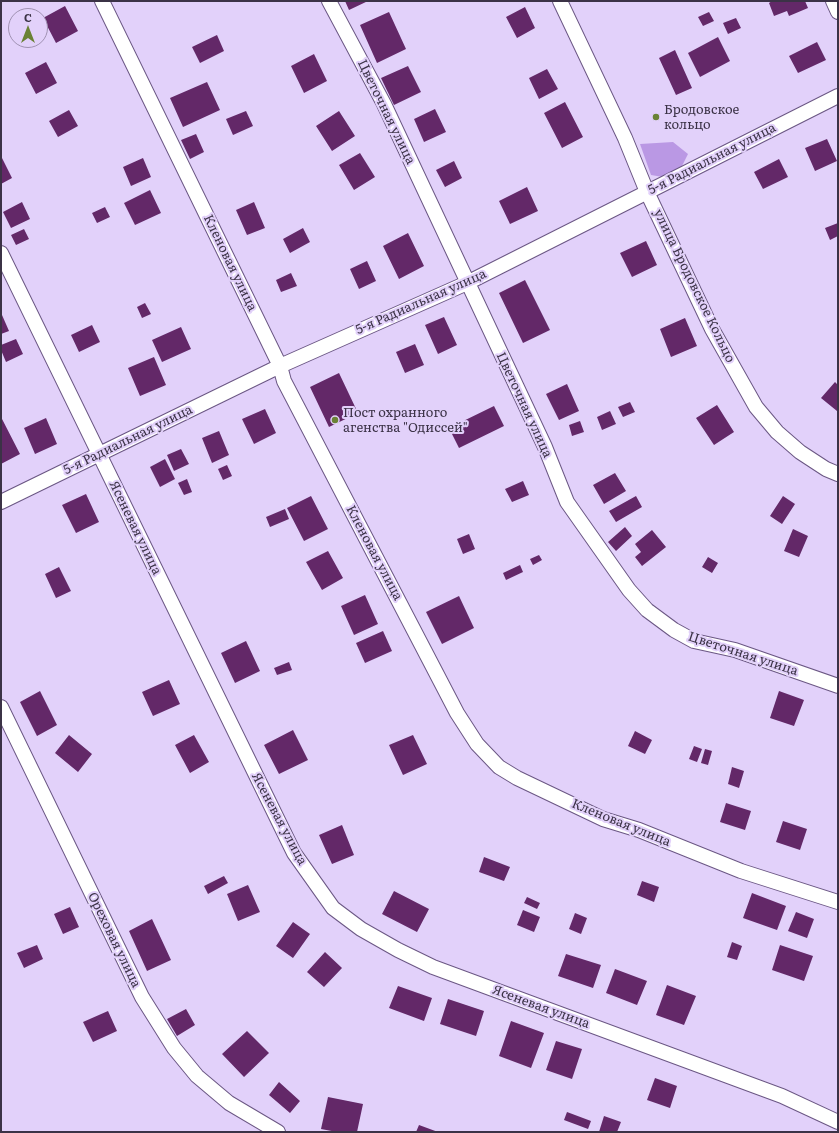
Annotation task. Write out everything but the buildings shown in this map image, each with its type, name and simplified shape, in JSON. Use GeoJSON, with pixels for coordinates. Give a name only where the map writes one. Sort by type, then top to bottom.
{"type":"FeatureCollection","features":[{"type":"Feature","properties":{"kind":"street","name":"Кленовая улица"},"geometry":{"type":"LineString","coordinates":[[102,1],[280,366],[284,381],[457,712],[477,744],[499,767],[517,778],[603,819],[639,830],[741,871],[838,902]]}},
{"type":"Feature","properties":{"kind":"street","name":"Цветочная улица"},"geometry":{"type":"LineString","coordinates":[[329,1],[384,104],[545,447],[567,502],[629,590],[647,610],[674,630],[694,641],[735,650],[838,686]]}},
{"type":"Feature","properties":{"kind":"street","name":"улица Бродовское Кольцо"},"geometry":{"type":"LineString","coordinates":[[560,1],[625,138],[648,192],[712,329],[756,407],[777,432],[800,452],[826,469],[838,474]]}},
{"type":"Feature","properties":{"kind":"street"},"geometry":{"type":"LineString","coordinates":[[833,1],[838,12]]}},
{"type":"Feature","properties":{"kind":"street","name":"5-я Радиальная улица"},"geometry":{"type":"LineString","coordinates":[[1,502],[280,366],[467,283],[838,96]]}},
{"type":"Feature","properties":{"kind":"street","name":"Ясеневая улица"},"geometry":{"type":"LineString","coordinates":[[1,252],[294,853],[333,908],[361,929],[398,950],[433,967],[782,1096],[838,1122]]}},
{"type":"Feature","properties":{"kind":"street","name":"Ореховая улица"},"geometry":{"type":"LineString","coordinates":[[1,707],[142,997],[174,1048],[197,1076],[229,1103],[278,1132]]}},
{"type":"Feature","properties":{"kind":"shaded area"},"geometry":{"type":"Polygon","coordinates":[[[673,142],[688,154],[681,168],[663,177],[651,175],[640,144],[673,142]]]}},
{"type":"Feature","properties":{"kind":"place","name":"Бродовское кольцо"},"geometry":{"type":"Point","coordinates":[656,117]}},
{"type":"Feature","properties":{"kind":"place","name":"Пост охранного агенства \"Одисcей\""},"geometry":{"type":"Point","coordinates":[335,420]}}]}
